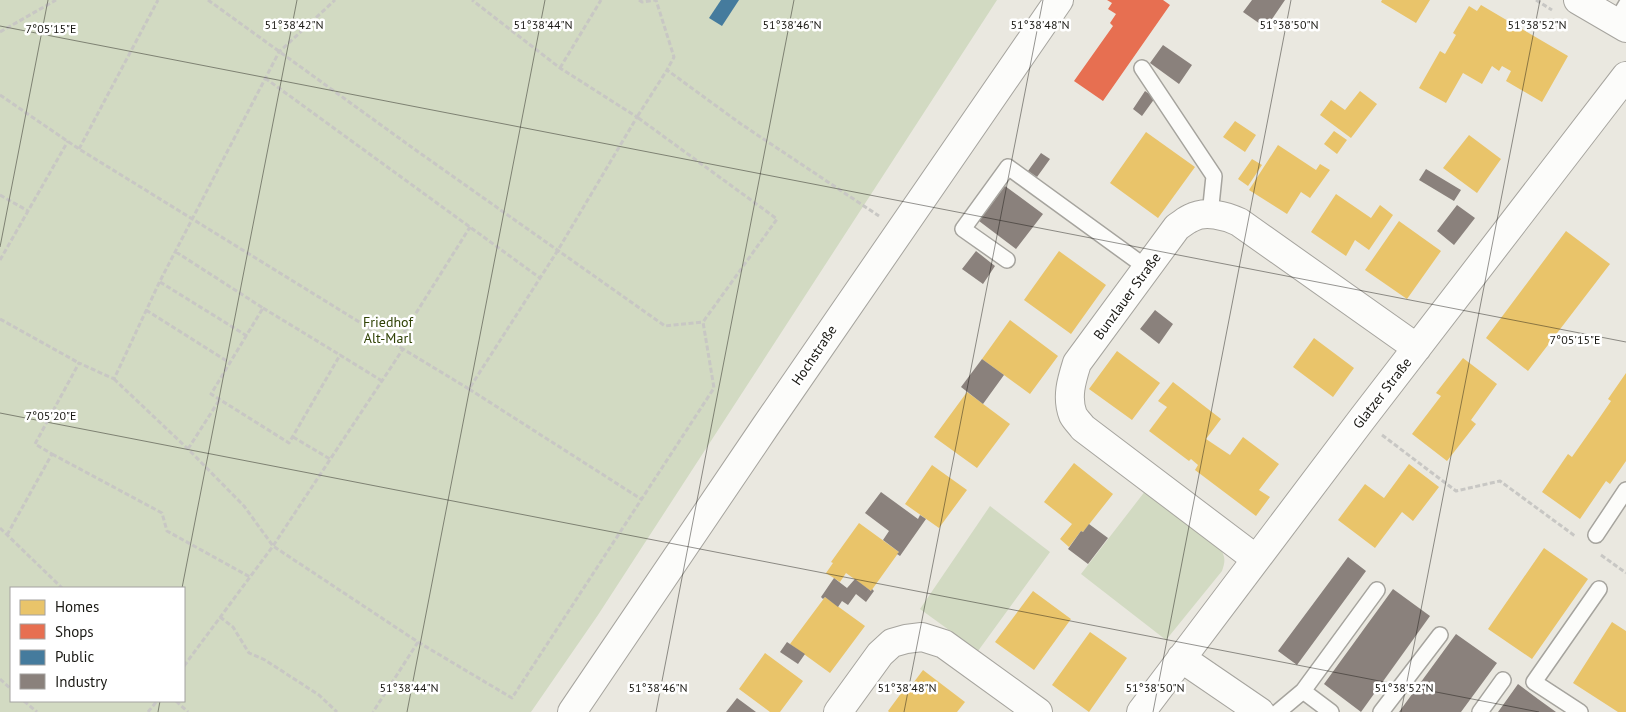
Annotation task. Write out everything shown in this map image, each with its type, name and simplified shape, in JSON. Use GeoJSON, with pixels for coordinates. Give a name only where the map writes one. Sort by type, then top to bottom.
{"type":"FeatureCollection","features":[{"type":"Feature","properties":{"kind":"street","name":"Hochstraße"},"geometry":{"type":"LineString","coordinates":[[572,712],[1059,0]]}},
{"type":"Feature","properties":{"kind":"street"},"geometry":{"type":"LineString","coordinates":[[1578,0],[1623,18]]}},
{"type":"Feature","properties":{"kind":"street","name":"Glatzer Straße"},"geometry":{"type":"LineString","coordinates":[[1141,712],[1362,419],[1626,76]]}},
{"type":"Feature","properties":{"kind":"street","name":"Bunzlauer Straße"},"geometry":{"type":"LineString","coordinates":[[1256,559],[1083,428],[1074,415],[1070,400],[1070,383],[1077,362],[1177,227],[1193,216],[1226,215],[1240,222],[1417,348]]}},
{"type":"Feature","properties":{"kind":"street"},"geometry":{"type":"LineString","coordinates":[[838,712],[880,654],[892,643],[906,639],[922,638],[944,644],[1038,712]]}},
{"type":"Feature","properties":{"kind":"street"},"geometry":{"type":"LineString","coordinates":[[1181,658],[1260,712]]}},
{"type":"Feature","properties":{"kind":"lane"},"geometry":{"type":"LineString","coordinates":[[1142,68],[1214,176],[1210,215]]}},
{"type":"Feature","properties":{"kind":"lane"},"geometry":{"type":"LineString","coordinates":[[1007,260],[963,229],[1008,167],[1147,268]]}},
{"type":"Feature","properties":{"kind":"lane"},"geometry":{"type":"LineString","coordinates":[[1595,543],[1626,490]]}},
{"type":"Feature","properties":{"kind":"lane"},"geometry":{"type":"LineString","coordinates":[[1580,712],[1534,682],[1599,589]]}},
{"type":"Feature","properties":{"kind":"lane"},"geometry":{"type":"LineString","coordinates":[[1278,712],[1303,691],[1377,590]]}},
{"type":"Feature","properties":{"kind":"lane"},"geometry":{"type":"LineString","coordinates":[[1382,712],[1440,635]]}},
{"type":"Feature","properties":{"kind":"lane"},"geometry":{"type":"LineString","coordinates":[[1480,712],[1502,680]]}},
{"type":"Feature","properties":{"kind":"lane"},"geometry":{"type":"LineString","coordinates":[[1303,691],[1331,712]]}},
{"type":"Feature","properties":{"kind":"path"},"geometry":{"type":"LineString","coordinates":[[0,32],[56,0]]}},
{"type":"Feature","properties":{"kind":"path"},"geometry":{"type":"LineString","coordinates":[[79,149],[158,0]]}},
{"type":"Feature","properties":{"kind":"path"},"geometry":{"type":"LineString","coordinates":[[208,0],[409,146],[665,326],[703,322]]}},
{"type":"Feature","properties":{"kind":"path"},"geometry":{"type":"LineString","coordinates":[[114,379],[160,281],[279,52],[336,0]]}},
{"type":"Feature","properties":{"kind":"path"},"geometry":{"type":"LineString","coordinates":[[0,319],[79,363],[114,379],[244,506],[272,546],[418,642],[512,698],[714,388],[703,322],[777,220],[637,117],[560,68],[472,0]]}},
{"type":"Feature","properties":{"kind":"path"},"geometry":{"type":"LineString","coordinates":[[560,68],[601,0]]}},
{"type":"Feature","properties":{"kind":"path"},"geometry":{"type":"LineString","coordinates":[[469,389],[558,250],[674,57],[656,0],[642,2],[639,0]]}},
{"type":"Feature","properties":{"kind":"path"},"geometry":{"type":"LineString","coordinates":[[667,70],[741,124],[900,230]]}},
{"type":"Feature","properties":{"kind":"path"},"geometry":{"type":"LineString","coordinates":[[265,78],[540,278]]}},
{"type":"Feature","properties":{"kind":"path"},"geometry":{"type":"LineString","coordinates":[[0,95],[79,149],[469,389],[642,499]]}},
{"type":"Feature","properties":{"kind":"path"},"geometry":{"type":"LineString","coordinates":[[0,260],[68,141]]}},
{"type":"Feature","properties":{"kind":"path"},"geometry":{"type":"LineString","coordinates":[[0,195],[28,211]]}},
{"type":"Feature","properties":{"kind":"path"},"geometry":{"type":"LineString","coordinates":[[396,345],[470,227]]}},
{"type":"Feature","properties":{"kind":"path"},"geometry":{"type":"LineString","coordinates":[[176,252],[382,381]]}},
{"type":"Feature","properties":{"kind":"path"},"geometry":{"type":"LineString","coordinates":[[160,281],[247,336]]}},
{"type":"Feature","properties":{"kind":"path"},"geometry":{"type":"LineString","coordinates":[[263,308],[211,394],[289,443],[340,355]]}},
{"type":"Feature","properties":{"kind":"path"},"geometry":{"type":"LineString","coordinates":[[146,310],[230,363]]}},
{"type":"Feature","properties":{"kind":"path"},"geometry":{"type":"LineString","coordinates":[[185,665],[272,546],[403,349]]}},
{"type":"Feature","properties":{"kind":"path"},"geometry":{"type":"LineString","coordinates":[[79,363],[35,444],[162,513],[167,531],[250,577]]}},
{"type":"Feature","properties":{"kind":"path"},"geometry":{"type":"LineString","coordinates":[[188,450],[220,400]]}},
{"type":"Feature","properties":{"kind":"path"},"geometry":{"type":"LineString","coordinates":[[1362,419],[1456,491],[1500,481],[1579,539]]}},
{"type":"Feature","properties":{"kind":"path"},"geometry":{"type":"LineString","coordinates":[[293,437],[330,460]]}},
{"type":"Feature","properties":{"kind":"path"},"geometry":{"type":"LineString","coordinates":[[7,534],[52,454]]}},
{"type":"Feature","properties":{"kind":"path"},"geometry":{"type":"LineString","coordinates":[[0,528],[61,587]]}},
{"type":"Feature","properties":{"kind":"path"},"geometry":{"type":"LineString","coordinates":[[1595,543],[1626,573]]}},
{"type":"Feature","properties":{"kind":"path"},"geometry":{"type":"LineString","coordinates":[[220,617],[233,627],[248,653],[264,660],[320,696],[337,712]]}},
{"type":"Feature","properties":{"kind":"path"},"geometry":{"type":"LineString","coordinates":[[373,712],[418,642]]}},
{"type":"Feature","properties":{"kind":"path"},"geometry":{"type":"LineString","coordinates":[[0,679],[10,688]]}},
{"type":"Feature","properties":{"kind":"path"},"geometry":{"type":"LineString","coordinates":[[25,702],[37,712]]}},
{"type":"Feature","properties":{"kind":"path"},"geometry":{"type":"LineString","coordinates":[[148,712],[156,702]]}},
{"type":"Feature","properties":{"kind":"path"},"geometry":{"type":"LineString","coordinates":[[177,702],[188,712]]}},
{"type":"Feature","properties":{"kind":"green space","name":"Friedhof Alt-Marl"},"geometry":{"type":"Polygon","coordinates":[[[0,0],[997,0],[598,615],[531,712],[0,712],[0,0]]]}},
{"type":"Feature","properties":{"kind":"green space"},"geometry":{"type":"Polygon","coordinates":[[[1146,490],[1215,542],[1224,559],[1222,571],[1166,640],[1081,574],[1146,490]]]}},
{"type":"Feature","properties":{"kind":"green space"},"geometry":{"type":"Polygon","coordinates":[[[990,506],[1050,552],[978,651],[920,609],[990,506]]]}},
{"type":"Feature","properties":{"kind":"building: Homes"},"geometry":{"type":"Polygon","coordinates":[[[1382,0],[1430,0],[1416,23],[1381,2],[1382,0]]]}},
{"type":"Feature","properties":{"kind":"building: Homes"},"geometry":{"type":"Polygon","coordinates":[[[1481,5],[1568,56],[1542,102],[1506,81],[1511,71],[1502,66],[1499,71],[1492,66],[1482,84],[1463,73],[1446,103],[1419,88],[1440,51],[1445,54],[1456,35],[1453,33],[1469,6],[1477,11],[1481,5]]]}},
{"type":"Feature","properties":{"kind":"building: Homes"},"geometry":{"type":"Polygon","coordinates":[[[1360,91],[1377,104],[1351,138],[1320,115],[1331,100],[1345,110],[1360,91]]]}},
{"type":"Feature","properties":{"kind":"building: Homes"},"geometry":{"type":"Polygon","coordinates":[[[1235,121],[1256,135],[1245,152],[1223,137],[1235,121]]]}},
{"type":"Feature","properties":{"kind":"building: Homes"},"geometry":{"type":"Polygon","coordinates":[[[1334,131],[1347,140],[1337,154],[1324,144],[1334,131]]]}},
{"type":"Feature","properties":{"kind":"building: Homes"},"geometry":{"type":"Polygon","coordinates":[[[1146,132],[1195,167],[1158,218],[1110,183],[1146,132]]]}},
{"type":"Feature","properties":{"kind":"building: Homes"},"geometry":{"type":"Polygon","coordinates":[[[1469,135],[1501,159],[1477,193],[1443,168],[1469,135]]]}},
{"type":"Feature","properties":{"kind":"building: Homes"},"geometry":{"type":"Polygon","coordinates":[[[1278,145],[1316,170],[1320,164],[1330,170],[1310,198],[1301,192],[1287,214],[1249,190],[1278,145]]]}},
{"type":"Feature","properties":{"kind":"building: Homes"},"geometry":{"type":"Polygon","coordinates":[[[1252,159],[1262,165],[1248,186],[1238,179],[1252,159]]]}},
{"type":"Feature","properties":{"kind":"building: Homes"},"geometry":{"type":"Polygon","coordinates":[[[1336,194],[1371,218],[1380,205],[1393,215],[1369,250],[1355,240],[1346,256],[1311,232],[1336,194]]]}},
{"type":"Feature","properties":{"kind":"building: Homes"},"geometry":{"type":"Polygon","coordinates":[[[1399,221],[1441,251],[1407,299],[1365,270],[1399,221]]]}},
{"type":"Feature","properties":{"kind":"building: Homes"},"geometry":{"type":"Polygon","coordinates":[[[1566,231],[1610,264],[1528,371],[1486,338],[1566,231]]]}},
{"type":"Feature","properties":{"kind":"building: Homes"},"geometry":{"type":"Polygon","coordinates":[[[1059,251],[1106,285],[1071,334],[1024,300],[1059,251]]]}},
{"type":"Feature","properties":{"kind":"building: Homes"},"geometry":{"type":"Polygon","coordinates":[[[1010,320],[1058,356],[1030,394],[982,359],[1010,320]]]}},
{"type":"Feature","properties":{"kind":"building: Homes"},"geometry":{"type":"Polygon","coordinates":[[[1314,338],[1354,368],[1333,397],[1293,367],[1314,338]]]}},
{"type":"Feature","properties":{"kind":"building: Homes"},"geometry":{"type":"Polygon","coordinates":[[[1117,351],[1160,383],[1132,420],[1089,389],[1117,351]]]}},
{"type":"Feature","properties":{"kind":"building: Homes"},"geometry":{"type":"Polygon","coordinates":[[[1463,358],[1497,384],[1471,420],[1476,424],[1447,461],[1412,434],[1441,396],[1436,393],[1463,358]]]}},
{"type":"Feature","properties":{"kind":"building: Homes"},"geometry":{"type":"Polygon","coordinates":[[[1626,373],[1626,461],[1610,484],[1606,481],[1580,519],[1542,492],[1568,454],[1572,457],[1611,401],[1608,399],[1626,373]]]}},
{"type":"Feature","properties":{"kind":"building: Homes"},"geometry":{"type":"Polygon","coordinates":[[[1173,382],[1221,419],[1206,439],[1230,455],[1243,437],[1279,464],[1259,490],[1270,497],[1256,516],[1195,470],[1198,465],[1191,459],[1189,461],[1149,431],[1167,407],[1158,401],[1173,382]]]}},
{"type":"Feature","properties":{"kind":"building: Homes"},"geometry":{"type":"Polygon","coordinates":[[[967,392],[1010,424],[977,468],[934,437],[967,392]]]}},
{"type":"Feature","properties":{"kind":"building: Homes"},"geometry":{"type":"Polygon","coordinates":[[[1074,463],[1113,494],[1069,547],[1060,539],[1072,524],[1044,502],[1074,463]]]}},
{"type":"Feature","properties":{"kind":"building: Homes"},"geometry":{"type":"Polygon","coordinates":[[[1409,464],[1439,487],[1413,521],[1402,512],[1375,548],[1338,520],[1365,484],[1384,498],[1409,464]]]}},
{"type":"Feature","properties":{"kind":"building: Homes"},"geometry":{"type":"Polygon","coordinates":[[[932,465],[967,490],[939,528],[905,504],[932,465]]]}},
{"type":"Feature","properties":{"kind":"building: Homes"},"geometry":{"type":"Polygon","coordinates":[[[859,523],[899,552],[871,591],[846,573],[840,582],[826,573],[833,563],[831,562],[859,523]]]}},
{"type":"Feature","properties":{"kind":"building: Homes"},"geometry":{"type":"Polygon","coordinates":[[[1544,548],[1588,579],[1532,659],[1488,629],[1544,548]]]}},
{"type":"Feature","properties":{"kind":"building: Homes"},"geometry":{"type":"Polygon","coordinates":[[[1033,591],[1071,619],[1034,670],[995,642],[1033,591]]]}},
{"type":"Feature","properties":{"kind":"building: Homes"},"geometry":{"type":"Polygon","coordinates":[[[825,597],[865,626],[830,673],[790,644],[825,597]]]}},
{"type":"Feature","properties":{"kind":"building: Homes"},"geometry":{"type":"Polygon","coordinates":[[[1612,622],[1626,631],[1626,712],[1618,712],[1573,683],[1612,622]]]}},
{"type":"Feature","properties":{"kind":"building: Homes"},"geometry":{"type":"Polygon","coordinates":[[[1090,632],[1127,658],[1089,712],[1052,685],[1090,632]]]}},
{"type":"Feature","properties":{"kind":"building: Homes"},"geometry":{"type":"Polygon","coordinates":[[[765,653],[803,681],[780,712],[770,712],[739,689],[765,653]]]}},
{"type":"Feature","properties":{"kind":"building: Homes"},"geometry":{"type":"Polygon","coordinates":[[[923,670],[965,702],[957,712],[889,712],[905,688],[908,690],[923,670]]]}},
{"type":"Feature","properties":{"kind":"building: Shops"},"geometry":{"type":"Polygon","coordinates":[[[1107,0],[1163,0],[1170,5],[1103,101],[1074,81],[1113,26],[1110,23],[1116,14],[1108,9],[1112,3],[1107,0]]]}},
{"type":"Feature","properties":{"kind":"building: Public"},"geometry":{"type":"Polygon","coordinates":[[[721,0],[739,0],[722,26],[709,18],[721,0]]]}},
{"type":"Feature","properties":{"kind":"building: Industry"},"geometry":{"type":"Polygon","coordinates":[[[1252,0],[1285,0],[1266,28],[1243,12],[1252,0]]]}},
{"type":"Feature","properties":{"kind":"building: Industry"},"geometry":{"type":"Polygon","coordinates":[[[1163,45],[1192,65],[1179,84],[1150,63],[1163,45]]]}},
{"type":"Feature","properties":{"kind":"building: Industry"},"geometry":{"type":"Polygon","coordinates":[[[1145,91],[1155,98],[1142,116],[1133,109],[1145,91]]]}},
{"type":"Feature","properties":{"kind":"building: Industry"},"geometry":{"type":"Polygon","coordinates":[[[1041,153],[1050,159],[1037,177],[1028,171],[1041,153]]]}},
{"type":"Feature","properties":{"kind":"building: Industry"},"geometry":{"type":"Polygon","coordinates":[[[1426,169],[1461,190],[1454,201],[1419,180],[1426,169]]]}},
{"type":"Feature","properties":{"kind":"building: Industry"},"geometry":{"type":"Polygon","coordinates":[[[1005,186],[1043,214],[1016,249],[979,221],[1005,186]]]}},
{"type":"Feature","properties":{"kind":"building: Industry"},"geometry":{"type":"Polygon","coordinates":[[[1457,205],[1475,218],[1454,245],[1437,231],[1457,205]]]}},
{"type":"Feature","properties":{"kind":"building: Industry"},"geometry":{"type":"Polygon","coordinates":[[[976,251],[995,266],[983,284],[962,269],[976,251]]]}},
{"type":"Feature","properties":{"kind":"building: Industry"},"geometry":{"type":"Polygon","coordinates":[[[1155,310],[1173,324],[1159,344],[1140,329],[1155,310]]]}},
{"type":"Feature","properties":{"kind":"building: Industry"},"geometry":{"type":"Polygon","coordinates":[[[982,359],[1004,375],[983,404],[961,387],[982,359]]]}},
{"type":"Feature","properties":{"kind":"building: Industry"},"geometry":{"type":"Polygon","coordinates":[[[881,492],[918,519],[920,515],[926,519],[900,556],[897,554],[899,552],[883,540],[889,531],[865,513],[881,492]]]}},
{"type":"Feature","properties":{"kind":"building: Industry"},"geometry":{"type":"Polygon","coordinates":[[[1089,524],[1108,538],[1088,564],[1068,549],[1081,531],[1083,532],[1089,524]]]}},
{"type":"Feature","properties":{"kind":"building: Industry"},"geometry":{"type":"Polygon","coordinates":[[[1348,557],[1366,571],[1297,665],[1278,651],[1348,557]]]}},
{"type":"Feature","properties":{"kind":"building: Industry"},"geometry":{"type":"Polygon","coordinates":[[[834,578],[847,588],[855,579],[871,591],[872,589],[874,591],[866,602],[856,594],[848,605],[842,601],[838,607],[825,597],[823,599],[821,597],[834,578]]]}},
{"type":"Feature","properties":{"kind":"building: Industry"},"geometry":{"type":"Polygon","coordinates":[[[1393,589],[1430,616],[1361,712],[1324,684],[1393,589]]]}},
{"type":"Feature","properties":{"kind":"building: Industry"},"geometry":{"type":"Polygon","coordinates":[[[1456,634],[1497,663],[1461,712],[1399,712],[1456,634]]]}},
{"type":"Feature","properties":{"kind":"building: Industry"},"geometry":{"type":"Polygon","coordinates":[[[787,642],[805,654],[798,664],[780,652],[787,642]]]}},
{"type":"Feature","properties":{"kind":"building: Industry"},"geometry":{"type":"Polygon","coordinates":[[[1518,684],[1538,699],[1556,712],[1498,712],[1518,684]]]}},
{"type":"Feature","properties":{"kind":"building: Industry"},"geometry":{"type":"Polygon","coordinates":[[[737,698],[756,712],[726,712],[737,698]]]}}]}
